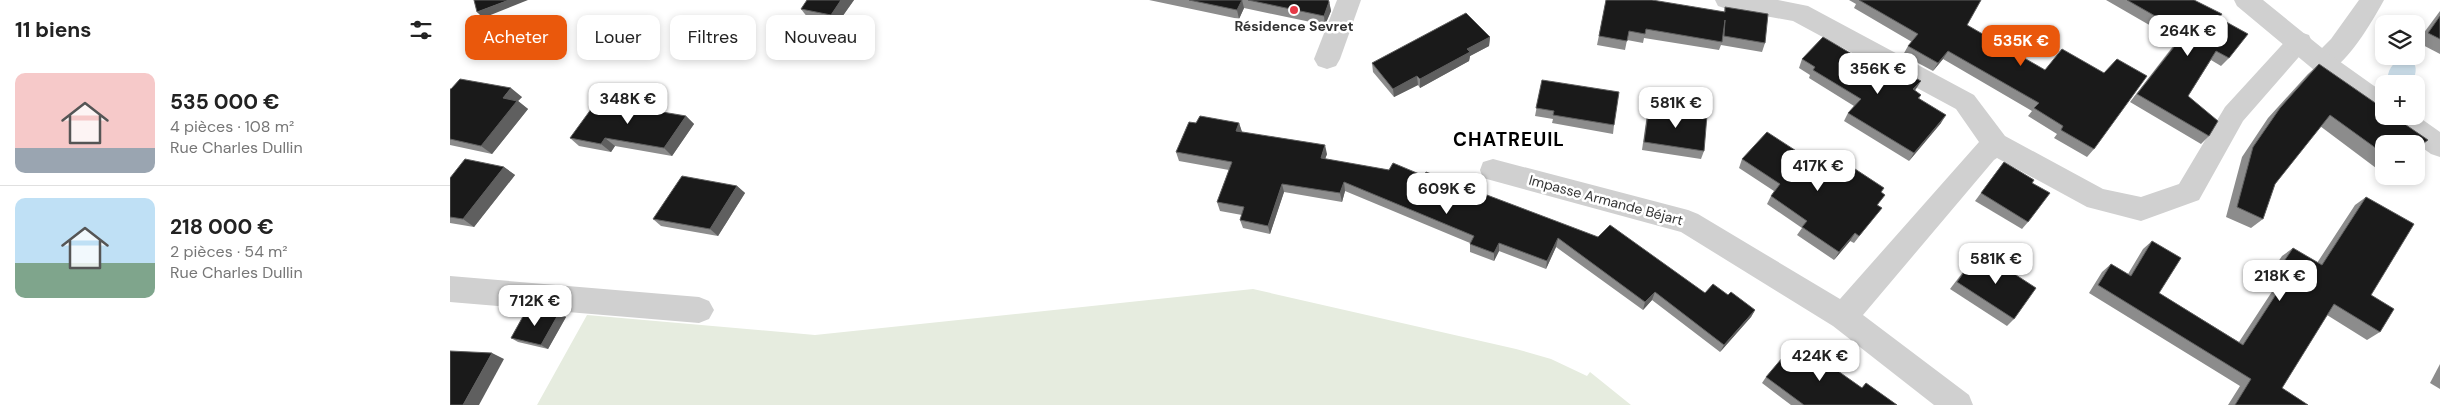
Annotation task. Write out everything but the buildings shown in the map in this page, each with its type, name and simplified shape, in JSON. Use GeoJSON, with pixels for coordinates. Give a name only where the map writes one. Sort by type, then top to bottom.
{"type":"FeatureCollection","features":[{"type":"Feature","properties":{"kind":"street"},"geometry":{"type":"LineString","coordinates":[[1327,59],[1349,0]]}},
{"type":"Feature","properties":{"kind":"street"},"geometry":{"type":"LineString","coordinates":[[1727,0],[1799,13],[1965,102],[1996,144],[2097,199],[2141,209],[2189,192],[2234,114],[2300,42]]}},
{"type":"Feature","properties":{"kind":"street"},"geometry":{"type":"LineString","coordinates":[[2246,0],[2300,42],[2323,63],[2375,101]]}},
{"type":"Feature","properties":{"kind":"street"},"geometry":{"type":"LineString","coordinates":[[2323,63],[2340,46],[2372,0]]}},
{"type":"Feature","properties":{"kind":"street"},"geometry":{"type":"LineString","coordinates":[[2409,125],[2440,146]]}},
{"type":"Feature","properties":{"kind":"street"},"geometry":{"type":"LineString","coordinates":[[1843,317],[1985,152],[1996,144]]}},
{"type":"Feature","properties":{"kind":"street","name":"Impasse Armande Béjart"},"geometry":{"type":"LineString","coordinates":[[1493,170],[1688,222],[1843,317],[1958,405]]}},
{"type":"Feature","properties":{"kind":"street"},"geometry":{"type":"LineString","coordinates":[[450,289],[699,310]]}},
{"type":"Feature","properties":{"kind":"shaded area"},"geometry":{"type":"Polygon","coordinates":[[[1253,289],[1516,349],[1551,359],[1587,376],[1590,372],[1631,405],[537,405],[587,315],[815,335],[1253,289]]]}},
{"type":"Feature","properties":{"kind":"water"},"geometry":{"type":"Polygon","coordinates":[[[2392,65],[2415,65],[2416,68],[2414,75],[2388,75],[2392,65]]]}},
{"type":"Feature","properties":{"kind":"place","name":"Résidence Sevret"},"geometry":{"type":"Point","coordinates":[1294,10]}},
{"type":"Feature","properties":{"kind":"district","name":"CHATREUIL"},"geometry":{"type":"Point","coordinates":[1509,139]}}]}
